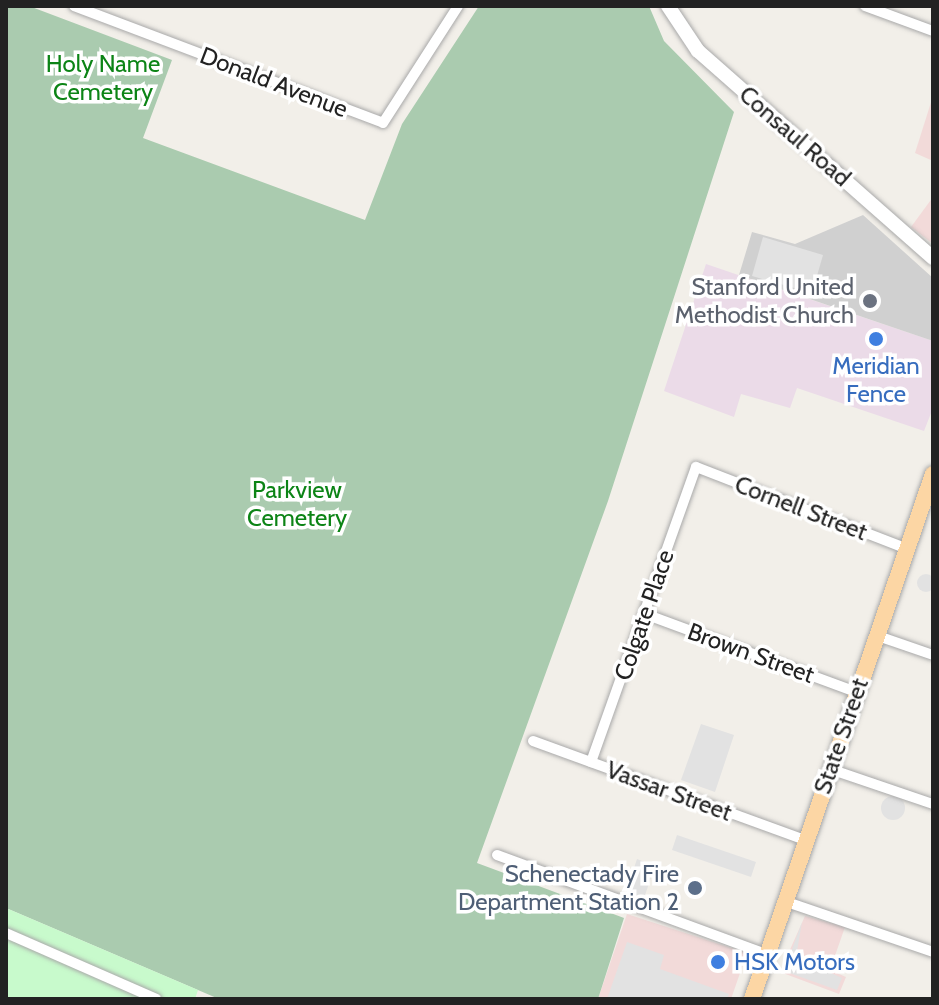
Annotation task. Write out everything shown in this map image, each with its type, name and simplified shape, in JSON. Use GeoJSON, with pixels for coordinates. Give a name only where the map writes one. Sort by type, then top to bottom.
{"type":"FeatureCollection","features":[{"type":"Feature","properties":{"kind":"main road","name":"State Street"},"geometry":{"type":"LineString","coordinates":[[752,999],[875,635],[933,476]]}},
{"type":"Feature","properties":{"kind":"street","name":"Donald Avenue"},"geometry":{"type":"LineString","coordinates":[[74,6],[383,123],[458,6]]}},
{"type":"Feature","properties":{"kind":"street","name":"Consaul Road"},"geometry":{"type":"LineString","coordinates":[[668,6],[698,51],[933,258]]}},
{"type":"Feature","properties":{"kind":"street"},"geometry":{"type":"LineString","coordinates":[[865,6],[933,31]]}},
{"type":"Feature","properties":{"kind":"street","name":"Cornell Street"},"geometry":{"type":"LineString","coordinates":[[696,467],[907,549]]}},
{"type":"Feature","properties":{"kind":"street","name":"Colgate Place"},"geometry":{"type":"LineString","coordinates":[[591,762],[696,467]]}},
{"type":"Feature","properties":{"kind":"street","name":"Brown Street"},"geometry":{"type":"LineString","coordinates":[[645,614],[856,692]]}},
{"type":"Feature","properties":{"kind":"street"},"geometry":{"type":"LineString","coordinates":[[875,635],[933,655]]}},
{"type":"Feature","properties":{"kind":"street","name":"Vassar Street"},"geometry":{"type":"LineString","coordinates":[[533,741],[805,840]]}},
{"type":"Feature","properties":{"kind":"street"},"geometry":{"type":"LineString","coordinates":[[830,769],[933,804]]}},
{"type":"Feature","properties":{"kind":"street"},"geometry":{"type":"LineString","coordinates":[[497,855],[766,954]]}},
{"type":"Feature","properties":{"kind":"street"},"geometry":{"type":"LineString","coordinates":[[784,901],[933,952]]}},
{"type":"Feature","properties":{"kind":"street"},"geometry":{"type":"LineString","coordinates":[[6,933],[156,999]]}},
{"type":"Feature","properties":{"kind":"shaded area"},"geometry":{"type":"Polygon","coordinates":[[[933,96],[933,161],[915,153],[933,96]]]}},
{"type":"Feature","properties":{"kind":"shaded area"},"geometry":{"type":"Polygon","coordinates":[[[933,197],[933,244],[911,227],[933,197]]]}},
{"type":"Feature","properties":{"kind":"shaded area"},"geometry":{"type":"Polygon","coordinates":[[[863,215],[933,278],[933,341],[739,275],[752,232],[795,244],[863,215]]]}},
{"type":"Feature","properties":{"kind":"shaded area"},"geometry":{"type":"Polygon","coordinates":[[[763,237],[823,255],[812,293],[752,276],[763,237]]]}},
{"type":"Feature","properties":{"kind":"shaded area"},"geometry":{"type":"Polygon","coordinates":[[[706,264],[933,341],[933,408],[924,431],[797,388],[790,408],[741,394],[734,417],[664,391],[706,264]]]}},
{"type":"Feature","properties":{"kind":"shaded area"},"geometry":{"type":"Polygon","coordinates":[[[926,574],[935,583],[926,592],[917,583],[926,574]]]}},
{"type":"Feature","properties":{"kind":"shaded area"},"geometry":{"type":"Polygon","coordinates":[[[701,724],[734,735],[715,792],[681,780],[701,724]]]}},
{"type":"Feature","properties":{"kind":"shaded area"},"geometry":{"type":"Polygon","coordinates":[[[893,796],[902,799],[905,808],[902,817],[893,820],[884,817],[881,808],[884,799],[893,796]]]}},
{"type":"Feature","properties":{"kind":"shaded area"},"geometry":{"type":"Polygon","coordinates":[[[677,835],[756,862],[751,877],[672,850],[677,835]]]}},
{"type":"Feature","properties":{"kind":"shaded area"},"geometry":{"type":"Polygon","coordinates":[[[637,859],[655,866],[643,901],[625,895],[637,859]]]}},
{"type":"Feature","properties":{"kind":"shaded area"},"geometry":{"type":"Polygon","coordinates":[[[627,914],[747,953],[731,999],[598,999],[627,914]]]}},
{"type":"Feature","properties":{"kind":"shaded area"},"geometry":{"type":"Polygon","coordinates":[[[805,916],[845,927],[830,970],[846,977],[839,994],[780,972],[805,916]]]}},
{"type":"Feature","properties":{"kind":"shaded area"},"geometry":{"type":"Polygon","coordinates":[[[802,922],[796,957],[842,978],[837,990],[784,971],[802,922]]]}},
{"type":"Feature","properties":{"kind":"shaded area"},"geometry":{"type":"Polygon","coordinates":[[[627,942],[664,955],[660,969],[729,994],[727,999],[607,999],[627,942]]]}},
{"type":"Feature","properties":{"kind":"green space","name":"Parkview Cemetery"},"geometry":{"type":"Polygon","coordinates":[[[6,6],[29,6],[172,60],[143,138],[365,220],[402,124],[479,6],[649,6],[664,41],[734,112],[608,501],[477,863],[624,918],[598,999],[219,999],[6,908],[6,6]]]}},
{"type":"Feature","properties":{"kind":"green space"},"geometry":{"type":"Polygon","coordinates":[[[6,908],[198,990],[195,999],[6,999],[6,908]]]}},
{"type":"Feature","properties":{"kind":"place","name":"Stanford United Methodist Church"},"geometry":{"type":"Point","coordinates":[870,301]}},
{"type":"Feature","properties":{"kind":"place","name":"Meridian Fence"},"geometry":{"type":"Point","coordinates":[876,339]}},
{"type":"Feature","properties":{"kind":"place","name":"Schenectady Fire Department Station 2"},"geometry":{"type":"Point","coordinates":[695,888]}},
{"type":"Feature","properties":{"kind":"place","name":"HSK Motors"},"geometry":{"type":"Point","coordinates":[718,962]}},
{"type":"Feature","properties":{"kind":"park label","name":"Holy Name Cemetery"},"geometry":{"type":"Point","coordinates":[103,78]}}]}
